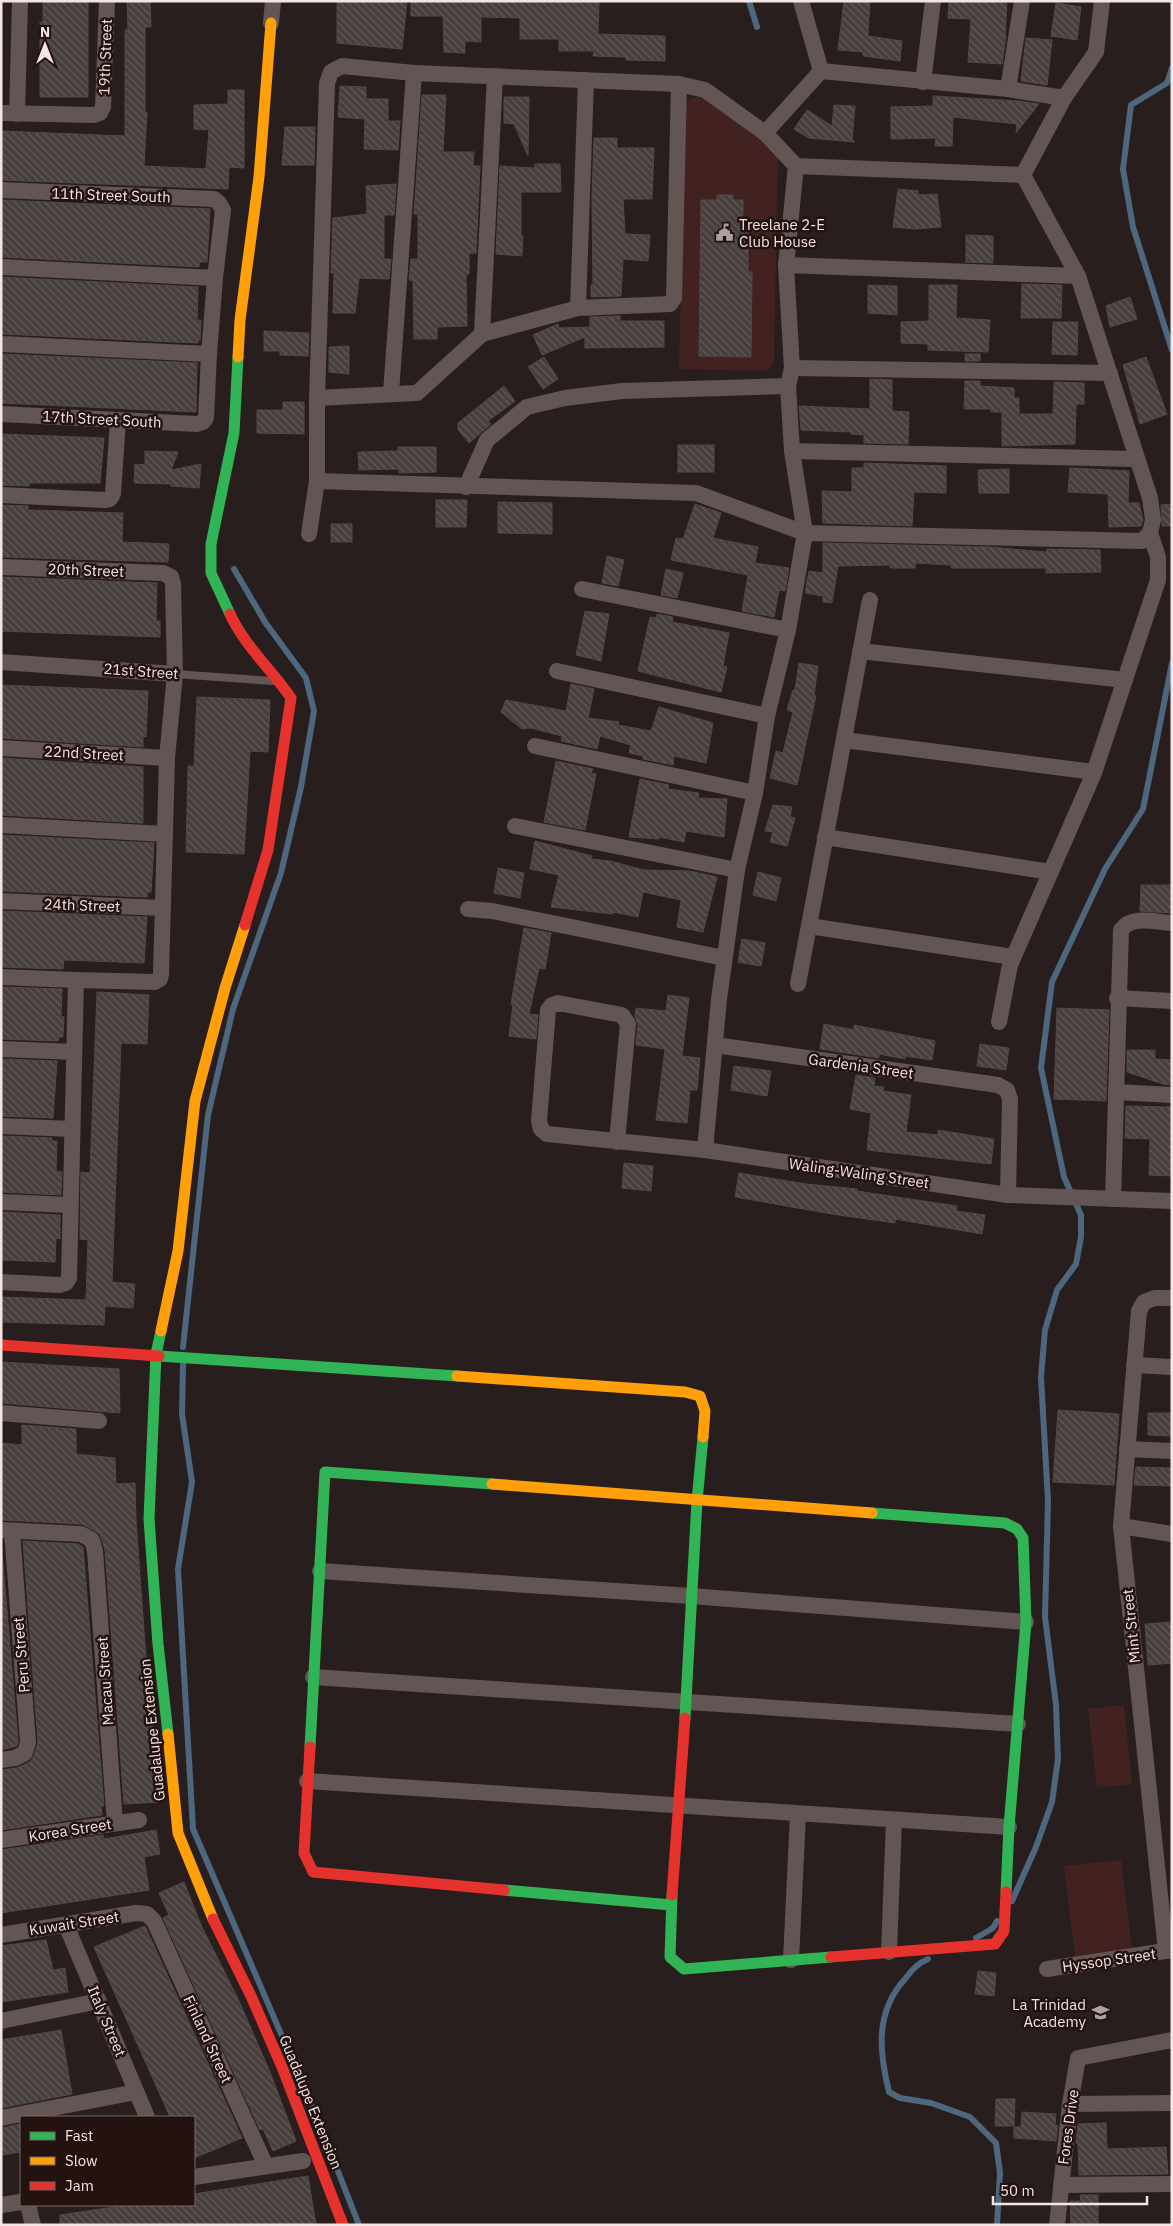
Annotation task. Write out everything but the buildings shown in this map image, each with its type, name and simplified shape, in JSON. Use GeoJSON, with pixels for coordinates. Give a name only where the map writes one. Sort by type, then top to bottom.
{"type":"FeatureCollection","features":[{"type":"Feature","properties":{"kind":"street"},"geometry":{"type":"LineString","coordinates":[[9,114],[20,1]]}},
{"type":"Feature","properties":{"kind":"street","name":"19th Street"},"geometry":{"type":"LineString","coordinates":[[9,114],[94,115],[100,112],[103,107],[107,1]]}},
{"type":"Feature","properties":{"kind":"street"},"geometry":{"type":"LineString","coordinates":[[271,23],[273,1]]}},
{"type":"Feature","properties":{"kind":"street"},"geometry":{"type":"LineString","coordinates":[[801,1],[821,71]]}},
{"type":"Feature","properties":{"kind":"street"},"geometry":{"type":"LineString","coordinates":[[923,82],[933,1]]}},
{"type":"Feature","properties":{"kind":"street"},"geometry":{"type":"LineString","coordinates":[[1008,89],[1022,1]]}},
{"type":"Feature","properties":{"kind":"street"},"geometry":{"type":"LineString","coordinates":[[1023,175],[1064,98],[1096,52],[1102,1]]}},
{"type":"Feature","properties":{"kind":"street","name":"Guadalupe Extension"},"geometry":{"type":"LineString","coordinates":[[271,23],[259,177],[240,320],[234,433],[211,544],[211,573],[238,632],[280,681],[291,698],[268,850],[225,988],[195,1101],[178,1251],[156,1354],[149,1518],[158,1644],[178,1833],[213,1919],[251,1996],[282,2067],[343,2225]]}},
{"type":"Feature","properties":{"kind":"street"},"geometry":{"type":"LineString","coordinates":[[309,534],[317,481],[317,398],[327,82],[331,72],[342,66],[414,73],[679,84],[705,90],[765,133],[796,166],[1023,175]]}},
{"type":"Feature","properties":{"kind":"street"},"geometry":{"type":"LineString","coordinates":[[821,71],[1008,89],[1064,98]]}},
{"type":"Feature","properties":{"kind":"street"},"geometry":{"type":"LineString","coordinates":[[765,133],[821,71]]}},
{"type":"Feature","properties":{"kind":"street"},"geometry":{"type":"LineString","coordinates":[[391,393],[414,73]]}},
{"type":"Feature","properties":{"kind":"street"},"geometry":{"type":"LineString","coordinates":[[482,334],[495,76]]}},
{"type":"Feature","properties":{"kind":"street"},"geometry":{"type":"LineString","coordinates":[[578,308],[586,80]]}},
{"type":"Feature","properties":{"kind":"street"},"geometry":{"type":"LineString","coordinates":[[317,398],[417,393],[482,334],[578,308],[661,306],[670,304],[674,298],[679,84]]}},
{"type":"Feature","properties":{"kind":"street"},"geometry":{"type":"LineString","coordinates":[[705,1150],[724,958],[737,870],[755,793],[767,716],[788,630],[805,532],[792,451],[788,386],[792,368],[786,265],[796,166]]}},
{"type":"Feature","properties":{"kind":"street"},"geometry":{"type":"LineString","coordinates":[[999,1022],[1013,956],[1094,772],[1158,580],[1158,557],[1150,533],[1153,520],[1150,498],[1078,276],[1023,175]]}},
{"type":"Feature","properties":{"kind":"street","name":"11th Street South"},"geometry":{"type":"LineString","coordinates":[[1,190],[214,199],[223,210],[215,278]]}},
{"type":"Feature","properties":{"kind":"street"},"geometry":{"type":"LineString","coordinates":[[786,265],[1078,276]]}},
{"type":"Feature","properties":{"kind":"street"},"geometry":{"type":"LineString","coordinates":[[1,267],[215,278],[209,354],[1,344]]}},
{"type":"Feature","properties":{"kind":"street","name":"17th Street South"},"geometry":{"type":"LineString","coordinates":[[1,414],[197,424],[203,422],[206,418],[209,354]]}},
{"type":"Feature","properties":{"kind":"street"},"geometry":{"type":"LineString","coordinates":[[792,368],[1110,373]]}},
{"type":"Feature","properties":{"kind":"street"},"geometry":{"type":"LineString","coordinates":[[466,487],[486,440],[527,408],[565,398],[622,391],[788,386]]}},
{"type":"Feature","properties":{"kind":"street"},"geometry":{"type":"LineString","coordinates":[[1,495],[110,499],[113,494],[118,420]]}},
{"type":"Feature","properties":{"kind":"street"},"geometry":{"type":"LineString","coordinates":[[792,451],[1136,459]]}},
{"type":"Feature","properties":{"kind":"street"},"geometry":{"type":"LineString","coordinates":[[317,481],[696,493],[805,532],[1142,541],[1150,533]]}},
{"type":"Feature","properties":{"kind":"street","name":"20th Street"},"geometry":{"type":"LineString","coordinates":[[1,567],[163,573],[170,577],[173,584],[176,674]]}},
{"type":"Feature","properties":{"kind":"street"},"geometry":{"type":"LineString","coordinates":[[582,589],[788,630]]}},
{"type":"Feature","properties":{"kind":"street"},"geometry":{"type":"LineString","coordinates":[[798,984],[870,600]]}},
{"type":"Feature","properties":{"kind":"street"},"geometry":{"type":"LineString","coordinates":[[860,651],[1125,680]]}},
{"type":"Feature","properties":{"kind":"street","name":"21st Street"},"geometry":{"type":"LineString","coordinates":[[1,662],[176,674]]}},
{"type":"Feature","properties":{"kind":"street"},"geometry":{"type":"LineString","coordinates":[[557,671],[767,716]]}},
{"type":"Feature","properties":{"kind":"street"},"geometry":{"type":"LineString","coordinates":[[1,977],[155,982],[160,979],[167,758],[176,674]]}},
{"type":"Feature","properties":{"kind":"street"},"geometry":{"type":"LineString","coordinates":[[844,740],[1094,772]]}},
{"type":"Feature","properties":{"kind":"street"},"geometry":{"type":"LineString","coordinates":[[535,746],[755,793]]}},
{"type":"Feature","properties":{"kind":"street","name":"22nd Street"},"geometry":{"type":"LineString","coordinates":[[1,748],[167,758]]}},
{"type":"Feature","properties":{"kind":"street"},"geometry":{"type":"LineString","coordinates":[[1,825],[165,834]]}},
{"type":"Feature","properties":{"kind":"street"},"geometry":{"type":"LineString","coordinates":[[515,826],[737,870]]}},
{"type":"Feature","properties":{"kind":"street"},"geometry":{"type":"LineString","coordinates":[[826,837],[1051,872]]}},
{"type":"Feature","properties":{"kind":"street","name":"24th Street"},"geometry":{"type":"LineString","coordinates":[[1,901],[163,908]]}},
{"type":"Feature","properties":{"kind":"street"},"geometry":{"type":"LineString","coordinates":[[468,908],[492,911],[724,958]]}},
{"type":"Feature","properties":{"kind":"street"},"geometry":{"type":"LineString","coordinates":[[1113,1199],[1117,998],[1121,930],[1126,924],[1136,920],[1172,922]]}},
{"type":"Feature","properties":{"kind":"street"},"geometry":{"type":"LineString","coordinates":[[809,926],[1013,956]]}},
{"type":"Feature","properties":{"kind":"street"},"geometry":{"type":"LineString","coordinates":[[1,1282],[60,1285],[66,1283],[69,1278],[76,980]]}},
{"type":"Feature","properties":{"kind":"street"},"geometry":{"type":"LineString","coordinates":[[1117,998],[1172,1001]]}},
{"type":"Feature","properties":{"kind":"street","name":"Waling-Waling Street"},"geometry":{"type":"LineString","coordinates":[[617,1142],[628,1024],[626,1019],[622,1015],[558,1002],[548,1010],[539,1121],[544,1131],[617,1142],[705,1150],[1008,1195],[1172,1202]]}},
{"type":"Feature","properties":{"kind":"street","name":"Gardenia Street"},"geometry":{"type":"LineString","coordinates":[[715,1045],[998,1085],[1007,1090],[1010,1099],[1008,1195]]}},
{"type":"Feature","properties":{"kind":"street"},"geometry":{"type":"LineString","coordinates":[[1,1049],[74,1052]]}},
{"type":"Feature","properties":{"kind":"street"},"geometry":{"type":"LineString","coordinates":[[1116,1092],[1172,1095]]}},
{"type":"Feature","properties":{"kind":"street"},"geometry":{"type":"LineString","coordinates":[[1,1126],[72,1129]]}},
{"type":"Feature","properties":{"kind":"street"},"geometry":{"type":"LineString","coordinates":[[1,1202],[70,1205]]}},
{"type":"Feature","properties":{"kind":"street","name":"Mint Street"},"geometry":{"type":"LineString","coordinates":[[1169,1951],[1121,1526],[1139,1312],[1144,1302],[1155,1298],[1172,1298]]}},
{"type":"Feature","properties":{"kind":"street"},"geometry":{"type":"LineString","coordinates":[[1,1345],[156,1354],[666,1391],[700,1396],[705,1411],[697,1500],[686,1700],[671,1905],[670,1957],[684,1969],[995,1944],[1000,1938],[1004,1931],[1009,1827],[1026,1622],[1023,1538],[1017,1530],[1005,1523],[697,1500],[325,1472],[304,1853],[313,1872],[671,1905]]}},
{"type":"Feature","properties":{"kind":"street"},"geometry":{"type":"LineString","coordinates":[[1134,1365],[1172,1367]]}},
{"type":"Feature","properties":{"kind":"street"},"geometry":{"type":"LineString","coordinates":[[1,1413],[99,1421]]}},
{"type":"Feature","properties":{"kind":"street"},"geometry":{"type":"LineString","coordinates":[[1127,1449],[1172,1451]]}},
{"type":"Feature","properties":{"kind":"street"},"geometry":{"type":"LineString","coordinates":[[1121,1526],[1172,1534]]}},
{"type":"Feature","properties":{"kind":"street","name":"Macau Street"},"geometry":{"type":"LineString","coordinates":[[6,1531],[80,1534],[92,1540],[95,1551],[115,1823]]}},
{"type":"Feature","properties":{"kind":"street","name":"Peru Street"},"geometry":{"type":"LineString","coordinates":[[1,1760],[15,1758],[25,1753],[28,1742],[6,1531]]}},
{"type":"Feature","properties":{"kind":"street"},"geometry":{"type":"LineString","coordinates":[[320,1571],[691,1596],[1026,1622]]}},
{"type":"Feature","properties":{"kind":"street"},"geometry":{"type":"LineString","coordinates":[[313,1677],[686,1700],[1018,1724]]}},
{"type":"Feature","properties":{"kind":"street"},"geometry":{"type":"LineString","coordinates":[[307,1781],[678,1807],[1009,1827]]}},
{"type":"Feature","properties":{"kind":"street"},"geometry":{"type":"LineString","coordinates":[[791,1960],[798,1814]]}},
{"type":"Feature","properties":{"kind":"street","name":"Korea Street"},"geometry":{"type":"LineString","coordinates":[[1,1840],[139,1820]]}},
{"type":"Feature","properties":{"kind":"street"},"geometry":{"type":"LineString","coordinates":[[889,1952],[894,1820]]}},
{"type":"Feature","properties":{"kind":"street","name":"Kuwait Street"},"geometry":{"type":"LineString","coordinates":[[1,1935],[136,1913],[147,1914]]}},
{"type":"Feature","properties":{"kind":"street","name":"Finland Street"},"geometry":{"type":"LineString","coordinates":[[147,1914],[158,1930],[266,2166]]}},
{"type":"Feature","properties":{"kind":"street","name":"Italy Street"},"geometry":{"type":"LineString","coordinates":[[66,1925],[147,2116]]}},
{"type":"Feature","properties":{"kind":"street","name":"Hyssop Street"},"geometry":{"type":"LineString","coordinates":[[1047,1969],[1169,1951]]}},
{"type":"Feature","properties":{"kind":"street"},"geometry":{"type":"LineString","coordinates":[[1,2021],[99,2001]]}},
{"type":"Feature","properties":{"kind":"street","name":"Fores Drive"},"geometry":{"type":"LineString","coordinates":[[1057,2225],[1070,2104],[1078,2058],[1172,2040]]}},
{"type":"Feature","properties":{"kind":"street"},"geometry":{"type":"LineString","coordinates":[[1,2118],[136,2092]]}},
{"type":"Feature","properties":{"kind":"street"},"geometry":{"type":"LineString","coordinates":[[1070,2104],[1172,2103]]}},
{"type":"Feature","properties":{"kind":"street"},"geometry":{"type":"LineString","coordinates":[[195,2177],[303,2161]]}},
{"type":"Feature","properties":{"kind":"street"},"geometry":{"type":"LineString","coordinates":[[1060,2185],[1172,2184]]}},
{"type":"Feature","properties":{"kind":"street"},"geometry":{"type":"LineString","coordinates":[[1,2205],[20,2202]]}},
{"type":"Feature","properties":{"kind":"street"},"geometry":{"type":"LineString","coordinates":[[28,2206],[33,2225]]}},
{"type":"Feature","properties":{"kind":"lane","name":"21st Street"},"geometry":{"type":"LineString","coordinates":[[176,674],[280,681]]}},
{"type":"Feature","properties":{"kind":"shaded area"},"geometry":{"type":"Polygon","coordinates":[[[699,97],[707,99],[778,150],[774,362],[768,371],[679,369],[685,105],[690,99],[699,97]]]}},
{"type":"Feature","properties":{"kind":"shaded area"},"geometry":{"type":"Polygon","coordinates":[[[1124,1705],[1132,1784],[1097,1788],[1088,1709],[1124,1705]]]}},
{"type":"Feature","properties":{"kind":"shaded area"},"geometry":{"type":"Polygon","coordinates":[[[1121,1860],[1132,1949],[1075,1956],[1064,1866],[1121,1860]]]}},
{"type":"Feature","properties":{"kind":"waterway"},"geometry":{"type":"LineString","coordinates":[[749,1],[757,27]]}},
{"type":"Feature","properties":{"kind":"waterway"},"geometry":{"type":"LineString","coordinates":[[1172,68],[1167,83],[1131,105],[1123,169],[1133,227],[1172,350]]}},
{"type":"Feature","properties":{"kind":"waterway"},"geometry":{"type":"LineString","coordinates":[[183,1347],[208,1115],[233,1009],[281,873],[301,787],[314,711],[306,678],[265,622],[234,569]]}},
{"type":"Feature","properties":{"kind":"waterway"},"geometry":{"type":"LineString","coordinates":[[1012,1901],[1036,1847],[1052,1802],[1058,1759],[1056,1705],[1045,1617],[1048,1501],[1041,1377],[1045,1330],[1057,1290],[1076,1264],[1081,1237],[1081,1215],[1064,1177],[1041,1068],[1052,982],[1105,869],[1143,809],[1172,663]]}},
{"type":"Feature","properties":{"kind":"waterway"},"geometry":{"type":"LineString","coordinates":[[183,1364],[182,1414],[192,1482],[178,1569],[193,1829],[318,2120],[359,2225]]}},
{"type":"Feature","properties":{"kind":"waterway"},"geometry":{"type":"LineString","coordinates":[[976,1938],[993,1928],[997,1921]]}},
{"type":"Feature","properties":{"kind":"waterway"},"geometry":{"type":"LineString","coordinates":[[928,1959],[913,1970],[895,1992],[884,2018],[882,2032],[883,2062],[889,2092],[900,2098],[931,2103],[970,2117],[996,2143],[1000,2173],[997,2225]]}},
{"type":"Feature","properties":{"kind":"traffic: fast"},"geometry":{"type":"LineString","coordinates":[[230,614],[211,573],[211,544],[234,433],[238,357]]}},
{"type":"Feature","properties":{"kind":"traffic: fast"},"geometry":{"type":"LineString","coordinates":[[161,1331],[156,1354],[149,1519],[158,1644],[168,1734]]}},
{"type":"Feature","properties":{"kind":"traffic: fast"},"geometry":{"type":"LineString","coordinates":[[159,1356],[457,1376]]}},
{"type":"Feature","properties":{"kind":"traffic: fast"},"geometry":{"type":"LineString","coordinates":[[685,1718],[697,1501],[703,1437]]}},
{"type":"Feature","properties":{"kind":"traffic: fast"},"geometry":{"type":"LineString","coordinates":[[310,1747],[325,1472],[492,1484]]}},
{"type":"Feature","properties":{"kind":"traffic: fast"},"geometry":{"type":"LineString","coordinates":[[872,1513],[1005,1523],[1017,1529],[1023,1538],[1026,1622],[1009,1827],[1006,1892]]}},
{"type":"Feature","properties":{"kind":"traffic: fast"},"geometry":{"type":"LineString","coordinates":[[504,1890],[671,1905]]}},
{"type":"Feature","properties":{"kind":"traffic: fast"},"geometry":{"type":"LineString","coordinates":[[672,1895],[670,1957],[684,1969],[831,1957]]}},
{"type":"Feature","properties":{"kind":"traffic: slow"},"geometry":{"type":"LineString","coordinates":[[238,357],[240,320],[259,177],[271,23]]}},
{"type":"Feature","properties":{"kind":"traffic: slow"},"geometry":{"type":"LineString","coordinates":[[161,1331],[178,1251],[195,1101],[225,988],[245,925]]}},
{"type":"Feature","properties":{"kind":"traffic: slow"},"geometry":{"type":"LineString","coordinates":[[457,1376],[685,1392],[700,1396],[705,1411],[703,1437]]}},
{"type":"Feature","properties":{"kind":"traffic: slow"},"geometry":{"type":"LineString","coordinates":[[492,1484],[872,1513]]}},
{"type":"Feature","properties":{"kind":"traffic: slow"},"geometry":{"type":"LineString","coordinates":[[168,1734],[178,1833],[213,1919]]}},
{"type":"Feature","properties":{"kind":"traffic: jam"},"geometry":{"type":"LineString","coordinates":[[230,614],[250,647],[291,698],[268,850],[245,925]]}},
{"type":"Feature","properties":{"kind":"traffic: jam"},"geometry":{"type":"LineString","coordinates":[[1,1345],[159,1356]]}},
{"type":"Feature","properties":{"kind":"traffic: jam"},"geometry":{"type":"LineString","coordinates":[[672,1895],[685,1718]]}},
{"type":"Feature","properties":{"kind":"traffic: jam"},"geometry":{"type":"LineString","coordinates":[[310,1747],[304,1853],[313,1872],[504,1890]]}},
{"type":"Feature","properties":{"kind":"traffic: jam"},"geometry":{"type":"LineString","coordinates":[[831,1957],[995,1944],[1004,1931],[1006,1892]]}},
{"type":"Feature","properties":{"kind":"traffic: jam"},"geometry":{"type":"LineString","coordinates":[[213,1919],[251,1996],[282,2067],[343,2225]]}},
{"type":"Feature","properties":{"kind":"place","name":"Treelane 2-E Club House"},"geometry":{"type":"Point","coordinates":[725,233]}},
{"type":"Feature","properties":{"kind":"place","name":"La Trinidad Academy"},"geometry":{"type":"Point","coordinates":[1100,2013]}}]}
